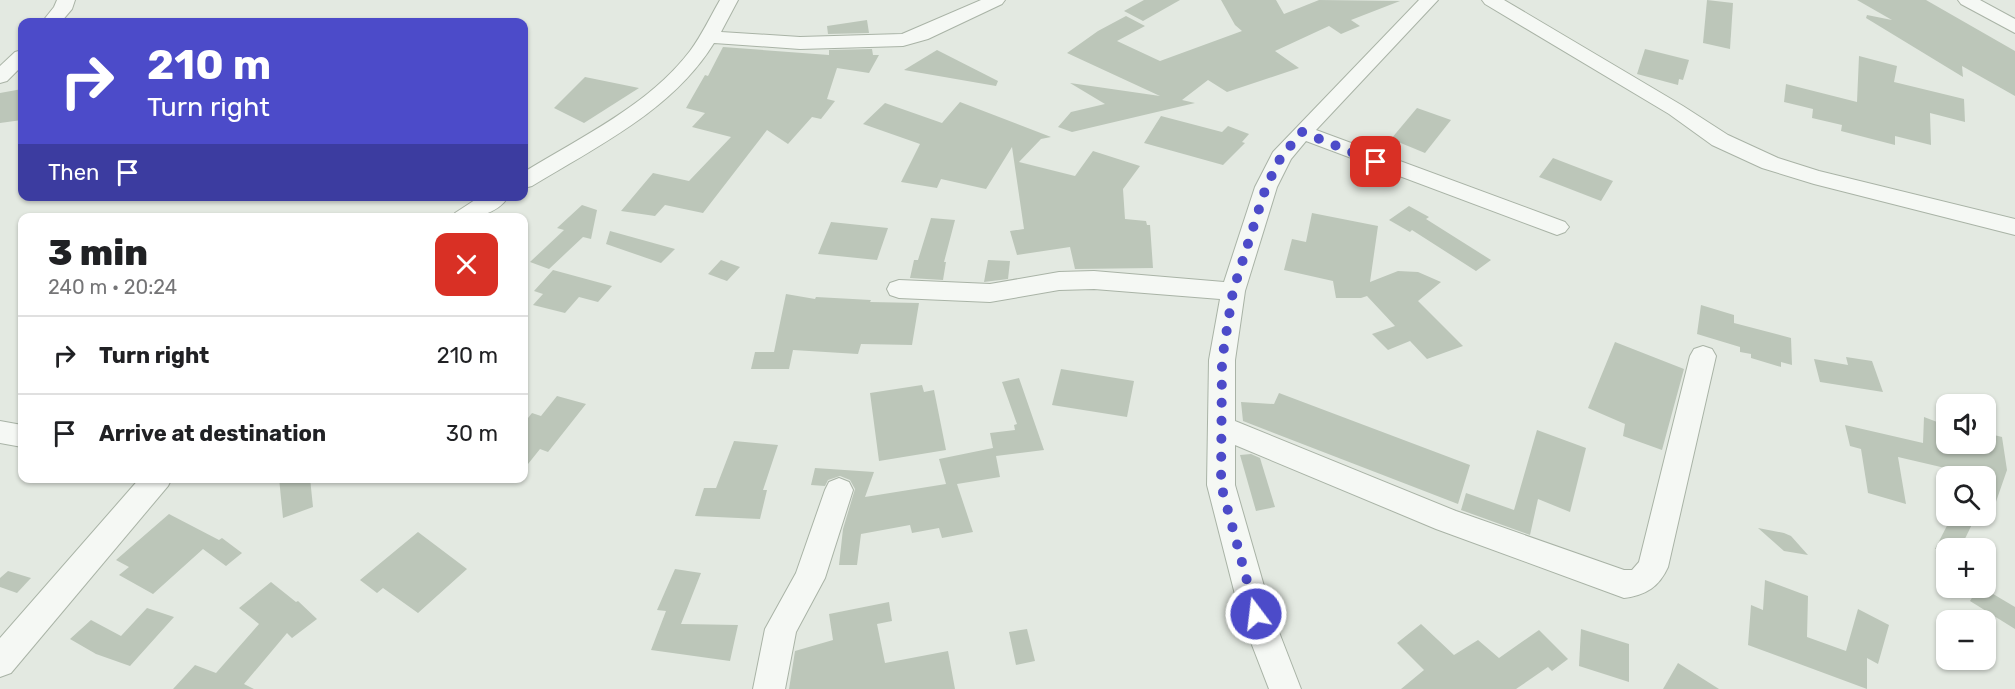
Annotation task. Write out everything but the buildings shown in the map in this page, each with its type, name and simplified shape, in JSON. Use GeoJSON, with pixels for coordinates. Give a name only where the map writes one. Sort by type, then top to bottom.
{"type":"FeatureCollection","features":[{"type":"Feature","properties":{"kind":"street"},"geometry":{"type":"LineString","coordinates":[[55,18],[63,9],[66,0]]}},
{"type":"Feature","properties":{"kind":"street"},"geometry":{"type":"LineString","coordinates":[[528,179],[663,92],[692,61],[729,0]]}},
{"type":"Feature","properties":{"kind":"street"},"geometry":{"type":"LineString","coordinates":[[707,37],[800,43],[903,40],[996,0]]}},
{"type":"Feature","properties":{"kind":"street"},"geometry":{"type":"LineString","coordinates":[[1285,689],[1256,614],[1221,485],[1222,360],[1233,291],[1266,187],[1281,157],[1302,132],[1430,0]]}},
{"type":"Feature","properties":{"kind":"street"},"geometry":{"type":"LineString","coordinates":[[1491,0],[1676,110],[1720,140],[1770,164],[2015,227]]}},
{"type":"Feature","properties":{"kind":"street"},"geometry":{"type":"LineString","coordinates":[[1966,0],[2015,27]]}},
{"type":"Feature","properties":{"kind":"street"},"geometry":{"type":"LineString","coordinates":[[0,77],[18,60]]}},
{"type":"Feature","properties":{"kind":"street"},"geometry":{"type":"LineString","coordinates":[[1302,132],[1557,227]]}},
{"type":"Feature","properties":{"kind":"street"},"geometry":{"type":"LineString","coordinates":[[471,213],[490,201]]}},
{"type":"Feature","properties":{"kind":"street"},"geometry":{"type":"LineString","coordinates":[[899,289],[990,292],[1059,282],[1094,280],[1233,291]]}},
{"type":"Feature","properties":{"kind":"street"},"geometry":{"type":"LineString","coordinates":[[1221,427],[1446,520],[1624,584],[1636,583],[1645,579],[1653,567],[1703,356]]}},
{"type":"Feature","properties":{"kind":"street"},"geometry":{"type":"LineString","coordinates":[[0,432],[18,435]]}},
{"type":"Feature","properties":{"kind":"street"},"geometry":{"type":"LineString","coordinates":[[0,662],[154,483]]}},
{"type":"Feature","properties":{"kind":"street"},"geometry":{"type":"LineString","coordinates":[[769,689],[781,629],[810,578],[839,490]]}},
{"type":"Feature","properties":{"kind":"route"},"geometry":{"type":"LineString","coordinates":[[1256,614],[1221,485],[1222,360],[1233,291],[1266,187],[1281,157],[1302,132],[1376,162]]}}]}
